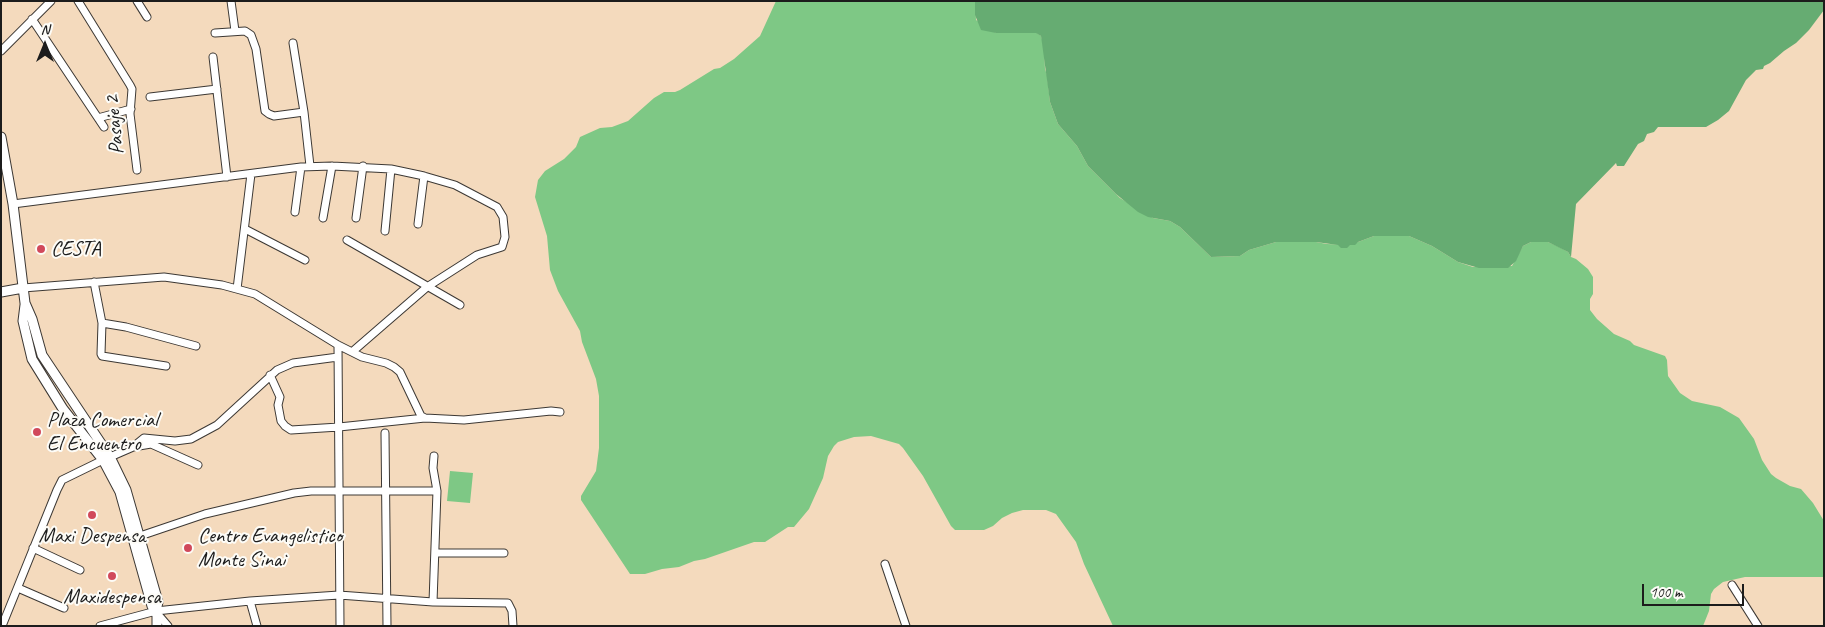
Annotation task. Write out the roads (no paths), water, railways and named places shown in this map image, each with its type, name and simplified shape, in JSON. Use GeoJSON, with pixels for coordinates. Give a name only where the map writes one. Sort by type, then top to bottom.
{"type":"FeatureCollection","features":[{"type":"Feature","properties":{"kind":"main road"},"geometry":{"type":"LineString","coordinates":[[1,137],[13,204],[25,303],[23,321],[32,359],[73,422],[107,458],[120,492],[152,606],[156,611]]}},
{"type":"Feature","properties":{"kind":"main road"},"geometry":{"type":"LineString","coordinates":[[1,292],[23,288]]}},
{"type":"Feature","properties":{"kind":"main road"},"geometry":{"type":"LineString","coordinates":[[25,303],[32,319],[42,355],[93,430],[92,436],[126,490],[158,602],[156,611],[157,626]]}},
{"type":"Feature","properties":{"kind":"main road"},"geometry":{"type":"LineString","coordinates":[[32,359],[39,362],[75,412],[80,413]]}},
{"type":"Feature","properties":{"kind":"main road"},"geometry":{"type":"LineString","coordinates":[[73,422],[87,431],[93,430]]}},
{"type":"Feature","properties":{"kind":"street"},"geometry":{"type":"LineString","coordinates":[[1,51],[51,1]]}},
{"type":"Feature","properties":{"kind":"street","name":"Pasaje 2"},"geometry":{"type":"LineString","coordinates":[[78,1],[130,85],[130,114],[137,170]]}},
{"type":"Feature","properties":{"kind":"street"},"geometry":{"type":"LineString","coordinates":[[137,1],[147,17]]}},
{"type":"Feature","properties":{"kind":"street"},"geometry":{"type":"LineString","coordinates":[[231,1],[235,31]]}},
{"type":"Feature","properties":{"kind":"street"},"geometry":{"type":"LineString","coordinates":[[32,19],[104,127]]}},
{"type":"Feature","properties":{"kind":"street"},"geometry":{"type":"LineString","coordinates":[[215,33],[245,31],[251,35],[254,41],[265,111],[274,116],[304,112]]}},
{"type":"Feature","properties":{"kind":"street"},"geometry":{"type":"LineString","coordinates":[[293,43],[310,166]]}},
{"type":"Feature","properties":{"kind":"street"},"geometry":{"type":"LineString","coordinates":[[213,57],[227,177]]}},
{"type":"Feature","properties":{"kind":"street"},"geometry":{"type":"LineString","coordinates":[[150,98],[217,89]]}},
{"type":"Feature","properties":{"kind":"street"},"geometry":{"type":"LineString","coordinates":[[98,118],[131,109]]}},
{"type":"Feature","properties":{"kind":"street"},"geometry":{"type":"LineString","coordinates":[[13,204],[310,166],[362,166],[391,169],[455,185],[497,207],[503,216],[505,237],[502,247],[477,255],[427,286],[352,352]]}},
{"type":"Feature","properties":{"kind":"street"},"geometry":{"type":"LineString","coordinates":[[324,218],[332,166]]}},
{"type":"Feature","properties":{"kind":"street"},"geometry":{"type":"LineString","coordinates":[[356,218],[362,166]]}},
{"type":"Feature","properties":{"kind":"street"},"geometry":{"type":"LineString","coordinates":[[294,212],[301,167]]}},
{"type":"Feature","properties":{"kind":"street"},"geometry":{"type":"LineString","coordinates":[[384,231],[391,169]]}},
{"type":"Feature","properties":{"kind":"street"},"geometry":{"type":"LineString","coordinates":[[237,289],[251,174]]}},
{"type":"Feature","properties":{"kind":"street"},"geometry":{"type":"LineString","coordinates":[[418,224],[424,176]]}},
{"type":"Feature","properties":{"kind":"street"},"geometry":{"type":"LineString","coordinates":[[244,229],[306,260]]}},
{"type":"Feature","properties":{"kind":"street"},"geometry":{"type":"LineString","coordinates":[[348,240],[460,305]]}},
{"type":"Feature","properties":{"kind":"street"},"geometry":{"type":"LineString","coordinates":[[23,288],[164,277],[222,285],[255,294],[338,345],[362,357],[386,363],[400,372],[421,416],[425,418]]}},
{"type":"Feature","properties":{"kind":"street"},"geometry":{"type":"LineString","coordinates":[[94,282],[102,323],[100,354],[102,356],[166,366]]}},
{"type":"Feature","properties":{"kind":"street"},"geometry":{"type":"LineString","coordinates":[[102,323],[126,327],[196,346]]}},
{"type":"Feature","properties":{"kind":"street"},"geometry":{"type":"LineString","coordinates":[[338,345],[340,626]]}},
{"type":"Feature","properties":{"kind":"street"},"geometry":{"type":"LineString","coordinates":[[133,447],[144,438],[175,441],[192,439],[217,425],[270,375],[293,363],[338,357]]}},
{"type":"Feature","properties":{"kind":"street"},"geometry":{"type":"LineString","coordinates":[[270,375],[280,397],[278,405],[281,421],[291,430],[425,418],[464,420],[551,411],[560,412]]}},
{"type":"Feature","properties":{"kind":"street"},"geometry":{"type":"LineString","coordinates":[[385,433],[387,626]]}},
{"type":"Feature","properties":{"kind":"street"},"geometry":{"type":"LineString","coordinates":[[2,626],[62,480],[133,447],[151,444],[198,465]]}},
{"type":"Feature","properties":{"kind":"street"},"geometry":{"type":"LineString","coordinates":[[433,602],[436,491],[434,456]]}},
{"type":"Feature","properties":{"kind":"street"},"geometry":{"type":"LineString","coordinates":[[140,536],[205,514],[277,496],[311,491],[436,491]]}},
{"type":"Feature","properties":{"kind":"street"},"geometry":{"type":"LineString","coordinates":[[33,548],[80,570]]}},
{"type":"Feature","properties":{"kind":"street"},"geometry":{"type":"LineString","coordinates":[[435,553],[504,553]]}},
{"type":"Feature","properties":{"kind":"street"},"geometry":{"type":"LineString","coordinates":[[885,564],[906,626]]}},
{"type":"Feature","properties":{"kind":"street"},"geometry":{"type":"LineString","coordinates":[[1732,585],[1758,626]]}},
{"type":"Feature","properties":{"kind":"street"},"geometry":{"type":"LineString","coordinates":[[18,588],[64,608]]}},
{"type":"Feature","properties":{"kind":"street"},"geometry":{"type":"LineString","coordinates":[[100,626],[156,611],[250,601],[339,595],[433,602],[508,603],[512,611],[513,626]]}},
{"type":"Feature","properties":{"kind":"street"},"geometry":{"type":"LineString","coordinates":[[250,601],[257,626]]}},
{"type":"Feature","properties":{"kind":"street"},"geometry":{"type":"LineString","coordinates":[[156,611],[168,626]]}},
{"type":"Feature","properties":{"kind":"place","name":"CESTA"},"geometry":{"type":"Point","coordinates":[41,249]}},
{"type":"Feature","properties":{"kind":"place","name":"Plaza Comercial El Encuentro"},"geometry":{"type":"Point","coordinates":[37,432]}},
{"type":"Feature","properties":{"kind":"place","name":"Maxi Despensa"},"geometry":{"type":"Point","coordinates":[92,515]}},
{"type":"Feature","properties":{"kind":"place","name":"Centro Evangelistico Monte Sinai"},"geometry":{"type":"Point","coordinates":[188,548]}},
{"type":"Feature","properties":{"kind":"place","name":"Maxidespensa"},"geometry":{"type":"Point","coordinates":[112,576]}}]}
